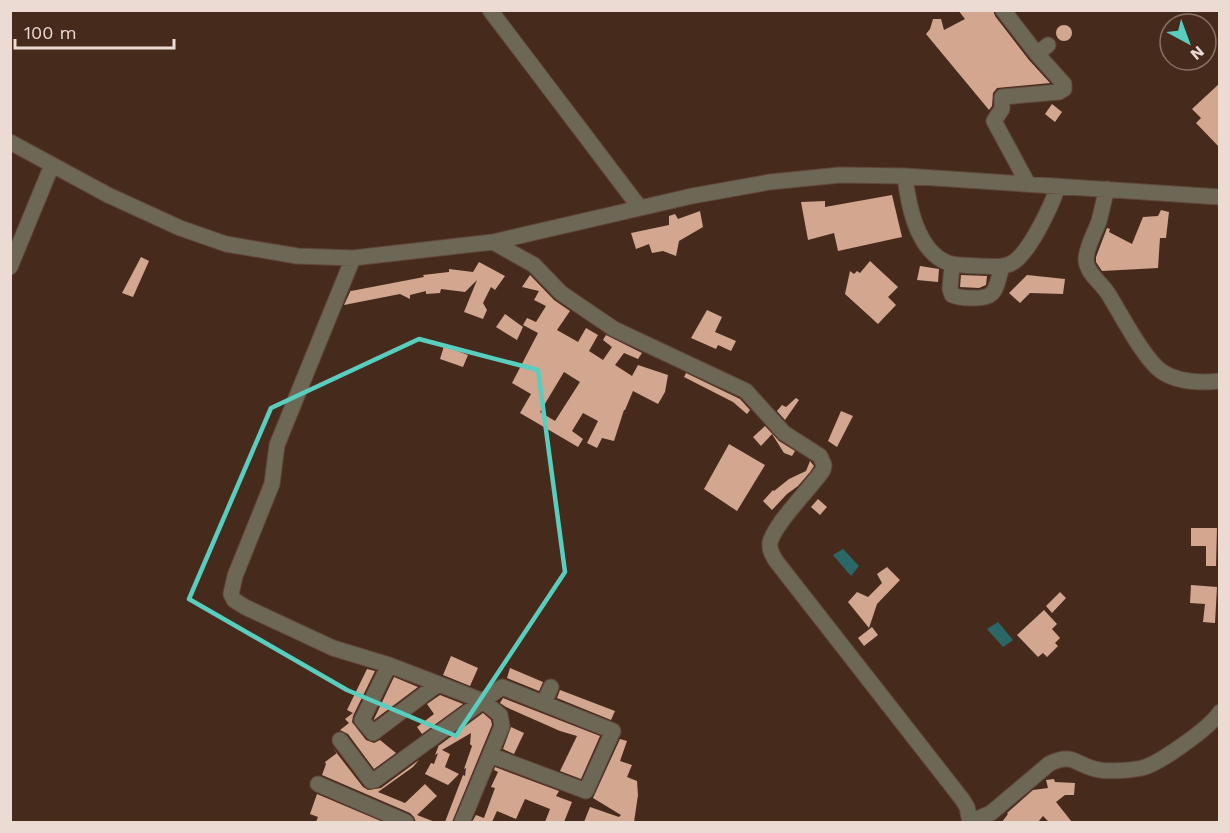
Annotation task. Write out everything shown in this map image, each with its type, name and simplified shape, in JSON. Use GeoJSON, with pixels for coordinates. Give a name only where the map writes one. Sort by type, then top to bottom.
{"type":"FeatureCollection","features":[{"type":"Feature","properties":{"kind":"street"},"geometry":{"type":"LineString","coordinates":[[490,10],[640,208]]}},
{"type":"Feature","properties":{"kind":"street"},"geometry":{"type":"LineString","coordinates":[[1003,10],[1043,49],[1064,84],[1064,89],[1059,93],[1002,97],[1002,109],[994,121],[1028,184]]}},
{"type":"Feature","properties":{"kind":"street"},"geometry":{"type":"LineString","coordinates":[[10,142],[108,195],[170,223],[226,244],[297,256],[353,258],[493,242],[692,196],[770,182],[840,175],[905,176],[1220,198]]}},
{"type":"Feature","properties":{"kind":"street"},"geometry":{"type":"LineString","coordinates":[[10,267],[52,165]]}},
{"type":"Feature","properties":{"kind":"street"},"geometry":{"type":"LineString","coordinates":[[905,176],[907,199],[920,233],[933,253],[952,264],[1002,267],[1015,262],[1046,217],[1058,186]]}},
{"type":"Feature","properties":{"kind":"street"},"geometry":{"type":"LineString","coordinates":[[1107,189],[1099,222],[1087,252],[1087,266],[1108,293],[1118,314],[1161,371],[1177,378],[1199,383],[1220,381]]}},
{"type":"Feature","properties":{"kind":"street"},"geometry":{"type":"LineString","coordinates":[[493,242],[534,265],[561,293],[614,329],[746,391],[784,433],[820,456],[824,465],[823,470],[775,531],[770,543],[770,552],[962,799],[967,807],[970,822],[992,813],[1049,764],[1058,759],[1072,758],[1100,770],[1141,769],[1157,762],[1211,723],[1220,712]]}},
{"type":"Feature","properties":{"kind":"street"},"geometry":{"type":"LineString","coordinates":[[353,258],[278,445],[272,484],[235,576],[231,594],[234,600],[245,608],[333,648],[389,665],[483,701],[500,715],[502,723],[462,822]]}},
{"type":"Feature","properties":{"kind":"street"},"geometry":{"type":"LineString","coordinates":[[952,264],[950,290],[957,298],[990,297],[1002,267]]}},
{"type":"Feature","properties":{"kind":"street"},"geometry":{"type":"LineString","coordinates":[[389,665],[362,720],[373,733],[438,684]]}},
{"type":"Feature","properties":{"kind":"street"},"geometry":{"type":"LineString","coordinates":[[340,740],[371,781],[375,780],[502,687],[527,701],[544,703],[613,731],[586,792],[490,755]]}},
{"type":"Feature","properties":{"kind":"street"},"geometry":{"type":"LineString","coordinates":[[544,703],[551,687]]}},
{"type":"Feature","properties":{"kind":"street"},"geometry":{"type":"LineString","coordinates":[[318,784],[374,816],[406,822]]}},
{"type":"Feature","properties":{"kind":"highlighted area"},"geometry":{"type":"Polygon","coordinates":[[[419,339],[538,370],[565,572],[456,736],[347,690],[189,599],[271,408],[419,339]]]}},
{"type":"Feature","properties":{"kind":"water"},"geometry":{"type":"Polygon","coordinates":[[[843,549],[859,566],[851,576],[833,555],[843,549]]]}},
{"type":"Feature","properties":{"kind":"water"},"geometry":{"type":"Polygon","coordinates":[[[998,622],[1013,640],[1003,647],[987,629],[998,622]]]}},
{"type":"Feature","properties":{"kind":"building"},"geometry":{"type":"Polygon","coordinates":[[[958,10],[993,10],[995,16],[1029,60],[1050,83],[997,88],[993,93],[992,106],[989,110],[926,34],[933,19],[941,19],[944,30],[965,19],[958,10]]]}},
{"type":"Feature","properties":{"kind":"building"},"geometry":{"type":"Polygon","coordinates":[[[1061,25],[1067,25],[1072,33],[1070,39],[1061,41],[1056,36],[1056,30],[1061,25]]]}},
{"type":"Feature","properties":{"kind":"building"},"geometry":{"type":"Polygon","coordinates":[[[1220,83],[1220,148],[1196,123],[1201,118],[1192,109],[1220,83]]]}},
{"type":"Feature","properties":{"kind":"building"},"geometry":{"type":"Polygon","coordinates":[[[1052,104],[1062,112],[1055,122],[1045,114],[1052,104]]]}},
{"type":"Feature","properties":{"kind":"building"},"geometry":{"type":"Polygon","coordinates":[[[892,195],[902,237],[838,251],[834,233],[808,240],[801,202],[825,201],[825,207],[892,195]]]}},
{"type":"Feature","properties":{"kind":"building"},"geometry":{"type":"Polygon","coordinates":[[[1161,210],[1169,212],[1166,238],[1160,238],[1158,268],[1102,271],[1096,262],[1096,257],[1107,228],[1110,229],[1109,232],[1132,244],[1143,217],[1158,216],[1161,210]]]}},
{"type":"Feature","properties":{"kind":"building"},"geometry":{"type":"Polygon","coordinates":[[[700,211],[703,227],[679,241],[676,256],[663,251],[652,253],[649,244],[636,249],[631,233],[669,225],[669,216],[675,214],[678,219],[700,211]]]}},
{"type":"Feature","properties":{"kind":"building"},"geometry":{"type":"Polygon","coordinates":[[[141,257],[149,261],[133,297],[122,293],[141,257]]]}},
{"type":"Feature","properties":{"kind":"building"},"geometry":{"type":"Polygon","coordinates":[[[870,261],[898,287],[888,297],[896,305],[878,324],[845,294],[850,271],[854,274],[857,271],[860,273],[870,261]]]}},
{"type":"Feature","properties":{"kind":"building"},"geometry":{"type":"Polygon","coordinates":[[[479,262],[505,276],[495,290],[491,287],[483,303],[487,310],[483,319],[464,312],[477,280],[465,292],[441,289],[440,293],[426,294],[426,291],[410,295],[410,299],[400,294],[344,305],[351,290],[449,272],[449,269],[473,272],[479,262]]]}},
{"type":"Feature","properties":{"kind":"building"},"geometry":{"type":"Polygon","coordinates":[[[920,266],[939,269],[938,282],[917,280],[920,266]]]}},
{"type":"Feature","properties":{"kind":"building"},"geometry":{"type":"Polygon","coordinates":[[[530,275],[554,300],[570,311],[557,330],[578,342],[586,328],[598,335],[589,351],[603,360],[612,347],[603,340],[606,335],[642,353],[638,359],[624,353],[615,365],[632,376],[638,365],[668,375],[665,392],[658,404],[633,391],[614,441],[602,438],[597,448],[587,443],[598,421],[583,413],[572,431],[583,439],[578,447],[520,413],[531,394],[512,383],[538,333],[523,325],[527,318],[536,322],[546,306],[534,300],[539,291],[522,287],[530,275]],[[564,372],[540,412],[555,421],[580,382],[564,372]]]}},
{"type":"Feature","properties":{"kind":"building"},"geometry":{"type":"Polygon","coordinates":[[[961,275],[987,276],[986,285],[979,288],[960,287],[961,275]]]}},
{"type":"Feature","properties":{"kind":"building"},"geometry":{"type":"Polygon","coordinates":[[[1027,275],[1065,279],[1063,294],[1030,293],[1020,303],[1009,293],[1027,275]]]}},
{"type":"Feature","properties":{"kind":"building"},"geometry":{"type":"Polygon","coordinates":[[[707,310],[722,317],[715,332],[736,341],[731,351],[718,345],[716,349],[691,338],[707,310]]]}},
{"type":"Feature","properties":{"kind":"building"},"geometry":{"type":"Polygon","coordinates":[[[505,314],[523,327],[517,340],[496,327],[505,314]]]}},
{"type":"Feature","properties":{"kind":"building"},"geometry":{"type":"Polygon","coordinates":[[[444,346],[468,355],[463,367],[440,359],[444,346]]]}},
{"type":"Feature","properties":{"kind":"building"},"geometry":{"type":"Polygon","coordinates":[[[686,373],[740,399],[750,410],[747,414],[733,402],[684,377],[686,373]]]}},
{"type":"Feature","properties":{"kind":"building"},"geometry":{"type":"Polygon","coordinates":[[[796,398],[799,400],[785,420],[777,411],[782,405],[786,407],[796,398]]]}},
{"type":"Feature","properties":{"kind":"building"},"geometry":{"type":"Polygon","coordinates":[[[841,411],[853,416],[837,447],[828,441],[841,411]]]}},
{"type":"Feature","properties":{"kind":"building"},"geometry":{"type":"Polygon","coordinates":[[[765,426],[779,441],[795,451],[792,456],[784,453],[772,434],[761,446],[753,437],[765,426]]]}},
{"type":"Feature","properties":{"kind":"building"},"geometry":{"type":"Polygon","coordinates":[[[729,444],[765,465],[737,511],[704,489],[729,444]]]}},
{"type":"Feature","properties":{"kind":"building"},"geometry":{"type":"Polygon","coordinates":[[[810,461],[814,466],[810,472],[772,510],[763,501],[773,490],[806,471],[810,461]]]}},
{"type":"Feature","properties":{"kind":"building"},"geometry":{"type":"Polygon","coordinates":[[[818,499],[827,507],[820,515],[811,507],[818,499]]]}},
{"type":"Feature","properties":{"kind":"building"},"geometry":{"type":"Polygon","coordinates":[[[1191,528],[1217,528],[1216,566],[1206,566],[1206,546],[1191,546],[1191,528]]]}},
{"type":"Feature","properties":{"kind":"building"},"geometry":{"type":"Polygon","coordinates":[[[887,567],[900,580],[877,604],[869,628],[848,602],[857,592],[868,597],[882,583],[877,574],[887,567]]]}},
{"type":"Feature","properties":{"kind":"building"},"geometry":{"type":"Polygon","coordinates":[[[1191,585],[1217,587],[1215,623],[1203,622],[1205,604],[1190,603],[1191,585]]]}},
{"type":"Feature","properties":{"kind":"building"},"geometry":{"type":"Polygon","coordinates":[[[1060,592],[1066,598],[1052,613],[1046,606],[1060,592]]]}},
{"type":"Feature","properties":{"kind":"building"},"geometry":{"type":"Polygon","coordinates":[[[1044,610],[1057,624],[1052,629],[1060,638],[1055,643],[1058,646],[1047,657],[1043,653],[1038,657],[1017,635],[1044,610]]]}},
{"type":"Feature","properties":{"kind":"building"},"geometry":{"type":"Polygon","coordinates":[[[872,627],[878,635],[864,646],[858,638],[872,627]]]}},
{"type":"Feature","properties":{"kind":"building"},"geometry":{"type":"Polygon","coordinates":[[[451,656],[478,668],[470,686],[443,675],[451,656]]]}},
{"type":"Feature","properties":{"kind":"building"},"geometry":{"type":"Polygon","coordinates":[[[510,668],[543,682],[539,691],[507,678],[510,668]]]}},
{"type":"Feature","properties":{"kind":"building"},"geometry":{"type":"Polygon","coordinates":[[[367,669],[375,671],[352,722],[366,740],[374,743],[380,740],[396,753],[374,769],[348,734],[340,730],[349,723],[345,719],[353,713],[347,710],[367,669]]]}},
{"type":"Feature","properties":{"kind":"building"},"geometry":{"type":"Polygon","coordinates":[[[394,677],[418,687],[374,720],[374,719],[394,677]]]}},
{"type":"Feature","properties":{"kind":"building"},"geometry":{"type":"Polygon","coordinates":[[[560,690],[615,711],[611,720],[557,698],[560,690]]]}},
{"type":"Feature","properties":{"kind":"building"},"geometry":{"type":"Polygon","coordinates":[[[440,695],[463,704],[422,734],[417,727],[434,714],[427,704],[440,695]]]}},
{"type":"Feature","properties":{"kind":"building"},"geometry":{"type":"Polygon","coordinates":[[[503,698],[600,736],[581,779],[560,771],[577,736],[506,707],[500,703],[503,698]]]}},
{"type":"Feature","properties":{"kind":"building"},"geometry":{"type":"Polygon","coordinates":[[[483,713],[491,720],[492,725],[452,822],[445,822],[463,775],[465,776],[466,768],[464,769],[472,746],[470,744],[471,733],[442,750],[450,754],[445,767],[459,774],[448,785],[425,774],[431,763],[434,764],[439,746],[483,713]]]}},
{"type":"Feature","properties":{"kind":"building"},"geometry":{"type":"Polygon","coordinates":[[[511,727],[524,733],[514,754],[503,749],[511,727]]]}},
{"type":"Feature","properties":{"kind":"building"},"geometry":{"type":"Polygon","coordinates":[[[620,739],[627,741],[620,761],[632,765],[627,777],[637,781],[638,795],[634,822],[584,822],[590,807],[619,817],[621,815],[593,798],[620,739]]]}},
{"type":"Feature","properties":{"kind":"building"},"geometry":{"type":"Polygon","coordinates":[[[337,753],[363,787],[368,790],[381,788],[419,760],[413,767],[378,792],[405,803],[425,784],[437,796],[417,815],[435,822],[416,822],[410,813],[322,775],[325,762],[337,753]]]}},
{"type":"Feature","properties":{"kind":"building"},"geometry":{"type":"Polygon","coordinates":[[[495,767],[559,791],[556,796],[572,802],[564,822],[545,822],[550,809],[525,799],[516,819],[497,811],[492,822],[472,822],[476,815],[484,818],[495,788],[491,787],[498,772],[494,770],[495,767]]]}},
{"type":"Feature","properties":{"kind":"building"},"geometry":{"type":"Polygon","coordinates":[[[1054,779],[1055,782],[1075,783],[1074,795],[1065,795],[1056,802],[1072,822],[1049,822],[1043,816],[1038,822],[1002,822],[1007,813],[1033,790],[1048,788],[1046,780],[1054,779]]]}},
{"type":"Feature","properties":{"kind":"building"},"geometry":{"type":"Polygon","coordinates":[[[317,794],[383,822],[316,822],[318,817],[310,814],[317,794]]]}}]}
